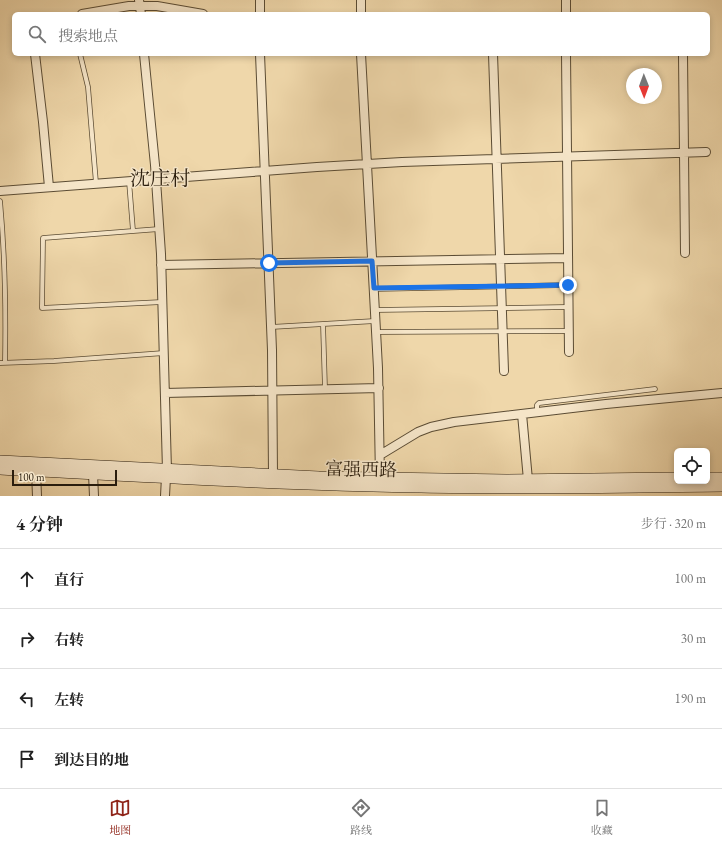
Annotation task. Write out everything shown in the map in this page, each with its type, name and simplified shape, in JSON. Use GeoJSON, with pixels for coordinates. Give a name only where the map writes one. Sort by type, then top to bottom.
{"type":"FeatureCollection","features":[{"type":"Feature","properties":{"kind":"main road","name":"富强西路"},"geometry":{"type":"LineString","coordinates":[[0,461],[311,484],[525,488],[722,486]]}},
{"type":"Feature","properties":{"kind":"main road","name":"富强西路"},"geometry":{"type":"LineString","coordinates":[[0,469],[93,474],[273,475],[390,486]]}},
{"type":"Feature","properties":{"kind":"main road","name":"富强西路"},"geometry":{"type":"LineString","coordinates":[[525,488],[674,478]]}},
{"type":"Feature","properties":{"kind":"main road"},"geometry":{"type":"LineString","coordinates":[[710,478],[722,478]]}},
{"type":"Feature","properties":{"kind":"street"},"geometry":{"type":"LineString","coordinates":[[260,0],[260,12]]}},
{"type":"Feature","properties":{"kind":"street"},"geometry":{"type":"LineString","coordinates":[[361,0],[361,12]]}},
{"type":"Feature","properties":{"kind":"street"},"geometry":{"type":"LineString","coordinates":[[566,0],[566,12]]}},
{"type":"Feature","properties":{"kind":"street"},"geometry":{"type":"LineString","coordinates":[[92,12],[106,9],[157,6],[192,12]]}},
{"type":"Feature","properties":{"kind":"street"},"geometry":{"type":"LineString","coordinates":[[35,56],[49,187]]}},
{"type":"Feature","properties":{"kind":"street"},"geometry":{"type":"LineString","coordinates":[[144,56],[156,179],[161,265],[167,474],[165,496]]}},
{"type":"Feature","properties":{"kind":"street"},"geometry":{"type":"LineString","coordinates":[[260,56],[266,171],[271,327],[273,475]]}},
{"type":"Feature","properties":{"kind":"street"},"geometry":{"type":"LineString","coordinates":[[361,56],[376,321],[380,454],[390,486]]}},
{"type":"Feature","properties":{"kind":"street"},"geometry":{"type":"LineString","coordinates":[[494,56],[504,371]]}},
{"type":"Feature","properties":{"kind":"street"},"geometry":{"type":"LineString","coordinates":[[566,56],[568,352]]}},
{"type":"Feature","properties":{"kind":"street"},"geometry":{"type":"LineString","coordinates":[[683,56],[685,253]]}},
{"type":"Feature","properties":{"kind":"street"},"geometry":{"type":"LineString","coordinates":[[0,191],[367,164],[706,152]]}},
{"type":"Feature","properties":{"kind":"street"},"geometry":{"type":"LineString","coordinates":[[161,265],[568,258]]}},
{"type":"Feature","properties":{"kind":"street"},"geometry":{"type":"LineString","coordinates":[[165,392],[379,388]]}},
{"type":"Feature","properties":{"kind":"street"},"geometry":{"type":"LineString","coordinates":[[380,454],[413,434],[431,426],[606,404],[722,393]]}},
{"type":"Feature","properties":{"kind":"street"},"geometry":{"type":"LineString","coordinates":[[522,414],[525,488]]}},
{"type":"Feature","properties":{"kind":"street"},"geometry":{"type":"LineString","coordinates":[[36,471],[37,496]]}},
{"type":"Feature","properties":{"kind":"street"},"geometry":{"type":"LineString","coordinates":[[93,474],[94,496]]}},
{"type":"Feature","properties":{"kind":"lane"},"geometry":{"type":"LineString","coordinates":[[80,56],[88,87],[96,184]]}},
{"type":"Feature","properties":{"kind":"lane"},"geometry":{"type":"LineString","coordinates":[[129,181],[133,231]]}},
{"type":"Feature","properties":{"kind":"lane"},"geometry":{"type":"LineString","coordinates":[[0,201],[3,233],[5,363]]}},
{"type":"Feature","properties":{"kind":"lane"},"geometry":{"type":"LineString","coordinates":[[159,229],[43,238],[42,308],[162,302]]}},
{"type":"Feature","properties":{"kind":"lane"},"geometry":{"type":"LineString","coordinates":[[374,288],[568,285]]}},
{"type":"Feature","properties":{"kind":"lane"},"geometry":{"type":"LineString","coordinates":[[375,310],[568,307]]}},
{"type":"Feature","properties":{"kind":"lane"},"geometry":{"type":"LineString","coordinates":[[271,327],[376,321]]}},
{"type":"Feature","properties":{"kind":"lane"},"geometry":{"type":"LineString","coordinates":[[323,324],[325,389]]}},
{"type":"Feature","properties":{"kind":"lane"},"geometry":{"type":"LineString","coordinates":[[376,332],[568,332]]}},
{"type":"Feature","properties":{"kind":"lane"},"geometry":{"type":"LineString","coordinates":[[0,364],[164,353]]}},
{"type":"Feature","properties":{"kind":"lane"},"geometry":{"type":"LineString","coordinates":[[537,412],[536,405],[539,403],[655,389]]}},
{"type":"Feature","properties":{"kind":"district","name":"沈庄村"},"geometry":{"type":"Point","coordinates":[160,178]}},
{"type":"Feature","properties":{"kind":"route"},"geometry":{"type":"LineString","coordinates":[[269,263],[372,261],[374,288],[568,285]]}}]}
